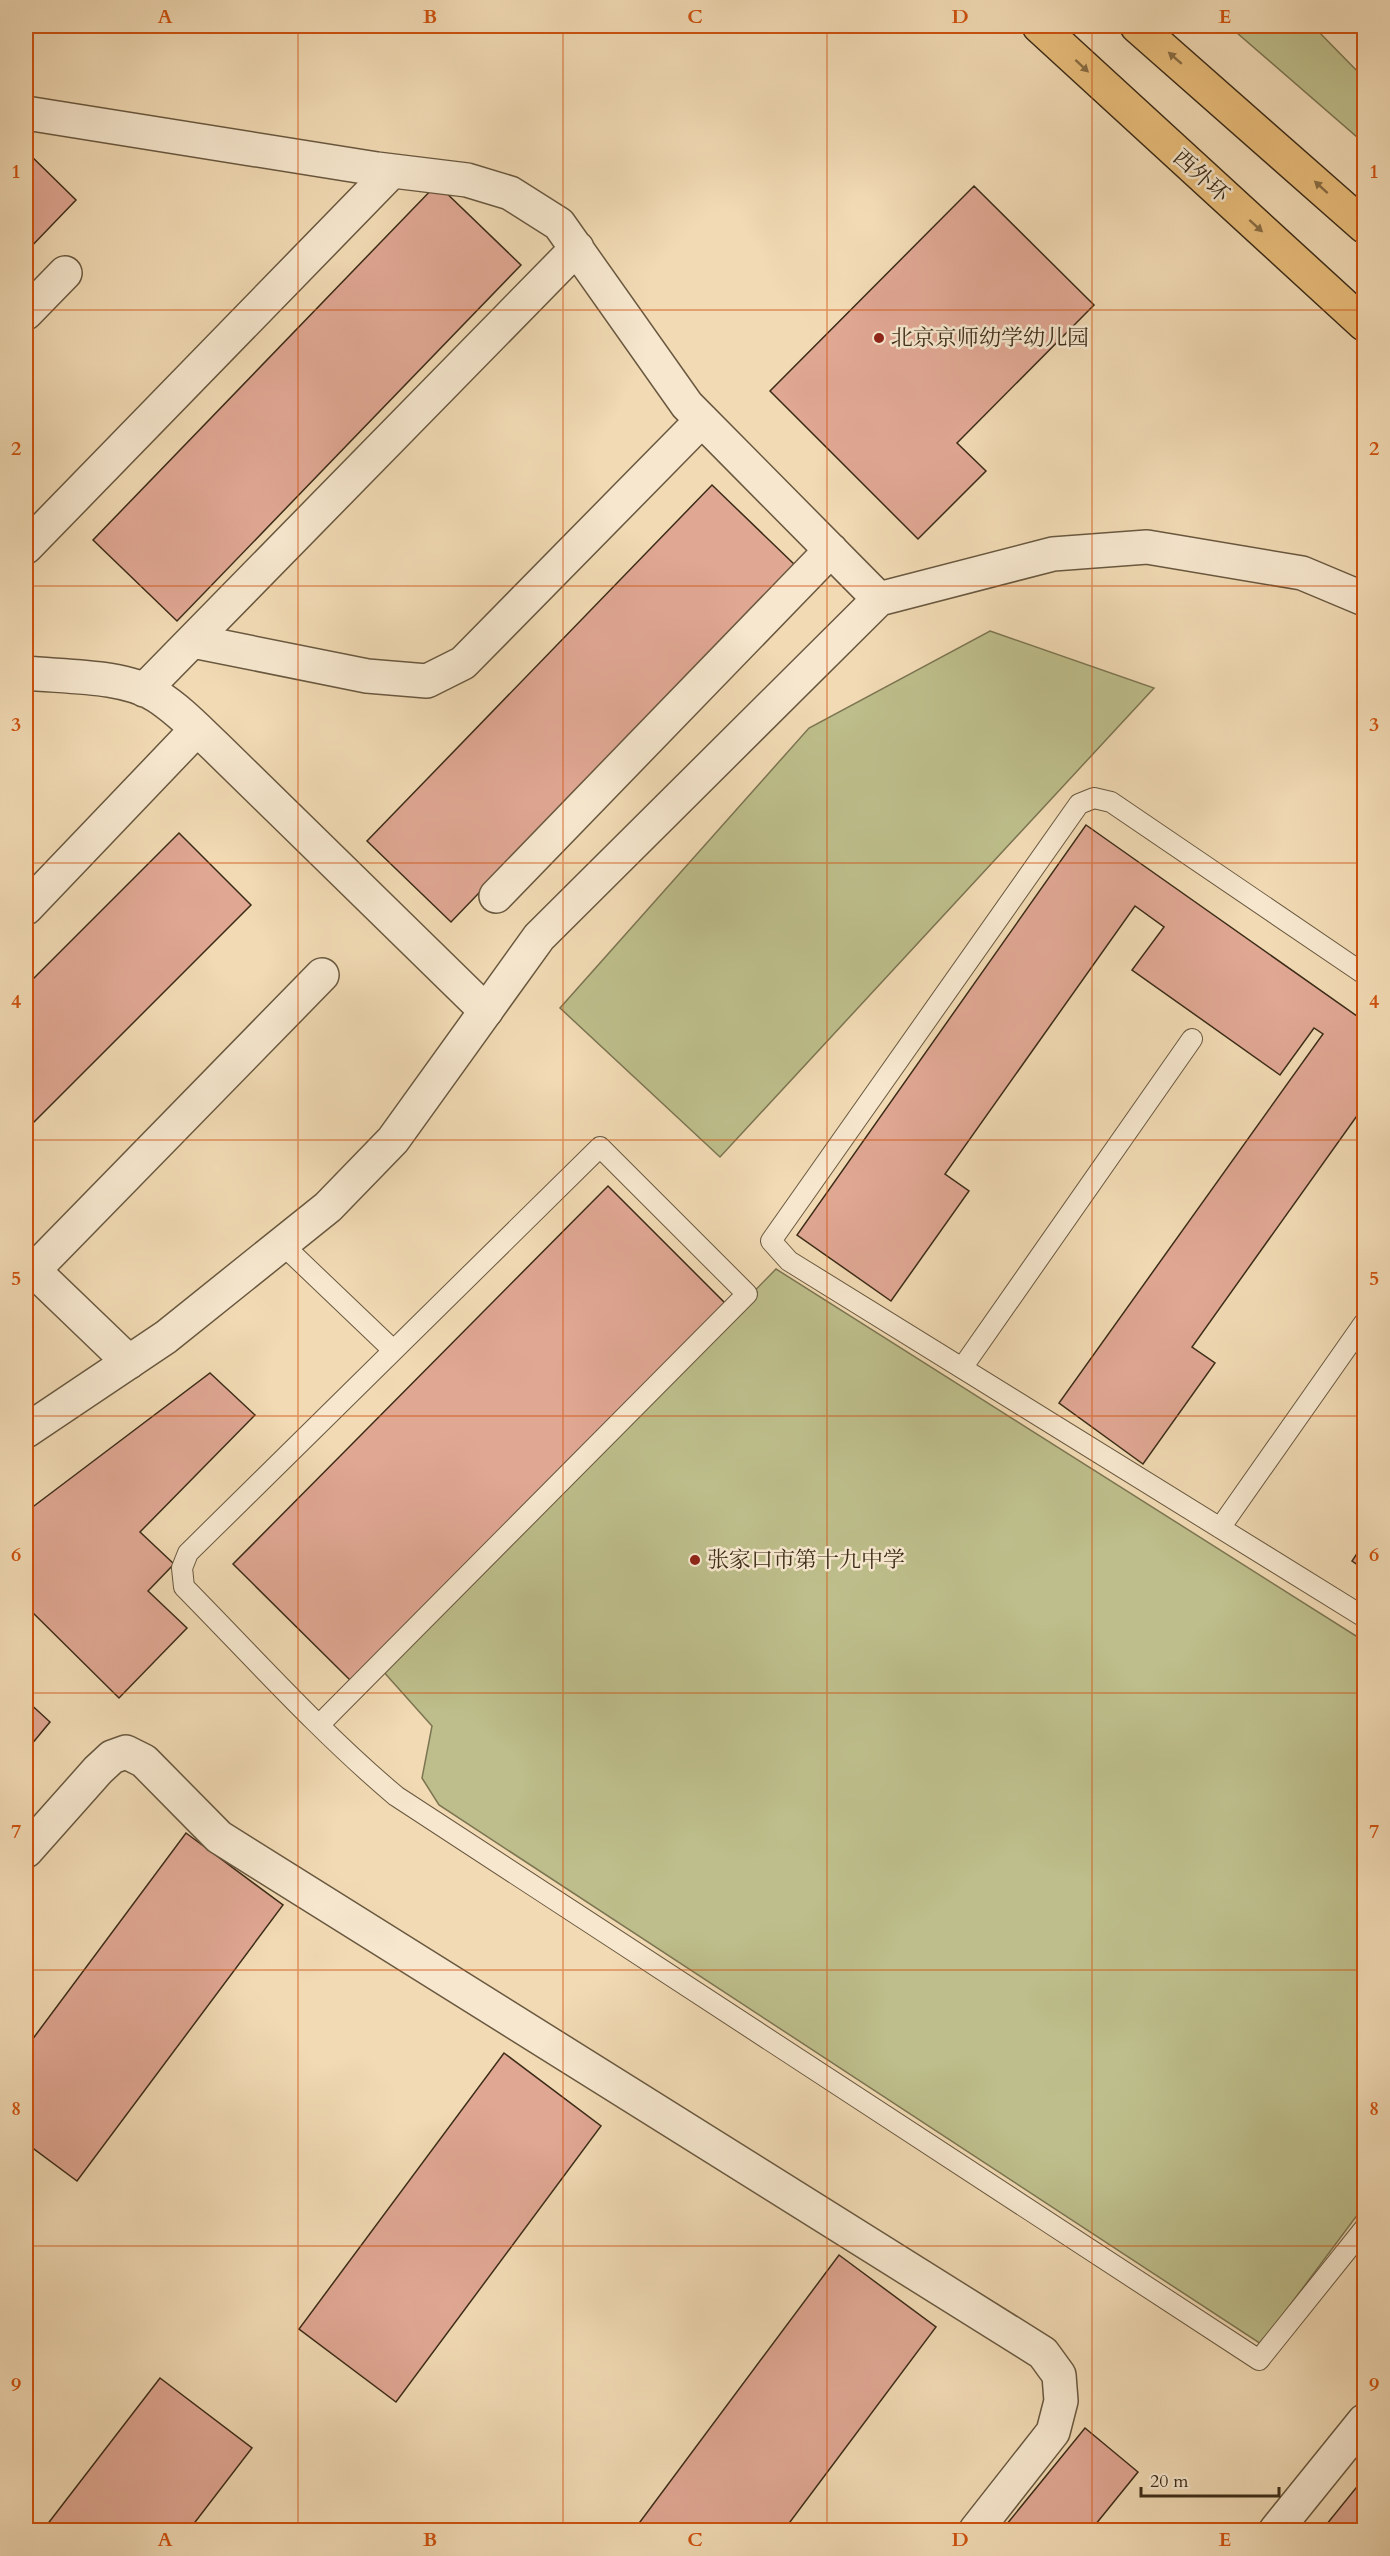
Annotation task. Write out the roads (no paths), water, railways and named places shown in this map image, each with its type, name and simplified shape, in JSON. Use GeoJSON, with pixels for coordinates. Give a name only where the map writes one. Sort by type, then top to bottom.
{"type":"FeatureCollection","features":[{"type":"Feature","properties":{"kind":"highway","name":"西外环"},"geometry":{"type":"LineString","coordinates":[[1039,26],[1365,324]]}},
{"type":"Feature","properties":{"kind":"highway"},"geometry":{"type":"LineString","coordinates":[[1137,26],[1365,226]]}},
{"type":"Feature","properties":{"kind":"street"},"geometry":{"type":"LineString","coordinates":[[26,112],[392,171],[467,180],[510,194],[560,224],[687,405],[879,599]]}},
{"type":"Feature","properties":{"kind":"street"},"geometry":{"type":"LineString","coordinates":[[26,547],[392,171]]}},
{"type":"Feature","properties":{"kind":"street"},"geometry":{"type":"LineString","coordinates":[[144,690],[577,248]]}},
{"type":"Feature","properties":{"kind":"street"},"geometry":{"type":"LineString","coordinates":[[26,313],[65,273]]}},
{"type":"Feature","properties":{"kind":"street"},"geometry":{"type":"LineString","coordinates":[[193,641],[368,676],[427,681],[463,663],[702,420]]}},
{"type":"Feature","properties":{"kind":"street"},"geometry":{"type":"LineString","coordinates":[[26,1431],[166,1337],[328,1207],[393,1140],[539,937],[879,599],[1053,554],[1147,548],[1302,573],[1365,599]]}},
{"type":"Feature","properties":{"kind":"street"},"geometry":{"type":"LineString","coordinates":[[496,896],[831,550]]}},
{"type":"Feature","properties":{"kind":"street"},"geometry":{"type":"LineString","coordinates":[[26,674],[125,683],[155,694],[197,729],[486,1011]]}},
{"type":"Feature","properties":{"kind":"street"},"geometry":{"type":"LineString","coordinates":[[26,908],[197,729]]}},
{"type":"Feature","properties":{"kind":"street"},"geometry":{"type":"LineString","coordinates":[[129,1362],[28,1270],[322,975]]}},
{"type":"Feature","properties":{"kind":"street"},"geometry":{"type":"LineString","coordinates":[[26,1851],[111,1757],[126,1752],[144,1761],[219,1837],[1043,2353],[1059,2375],[1061,2401],[1053,2432],[976,2530]]}},
{"type":"Feature","properties":{"kind":"street"},"geometry":{"type":"LineString","coordinates":[[1276,2530],[1365,2421]]}},
{"type":"Feature","properties":{"kind":"lane"},"geometry":{"type":"LineString","coordinates":[[1365,974],[1111,802],[1094,798],[1079,804],[771,1241],[789,1261],[1365,1617]]}},
{"type":"Feature","properties":{"kind":"lane"},"geometry":{"type":"LineString","coordinates":[[962,1368],[1192,1039]]}},
{"type":"Feature","properties":{"kind":"lane"},"geometry":{"type":"LineString","coordinates":[[320,1724],[747,1294],[600,1147],[188,1552],[182,1568],[184,1587],[320,1724],[366,1770],[396,1796],[1258,2360],[1365,2229]]}},
{"type":"Feature","properties":{"kind":"lane"},"geometry":{"type":"LineString","coordinates":[[283,1245],[393,1350]]}},
{"type":"Feature","properties":{"kind":"lane"},"geometry":{"type":"LineString","coordinates":[[1220,1528],[1365,1323]]}},
{"type":"Feature","properties":{"kind":"place","name":"北京京师幼学幼儿园"},"geometry":{"type":"Point","coordinates":[879,338]}},
{"type":"Feature","properties":{"kind":"place","name":"张家口市第十九中学"},"geometry":{"type":"Point","coordinates":[695,1560]}}]}
